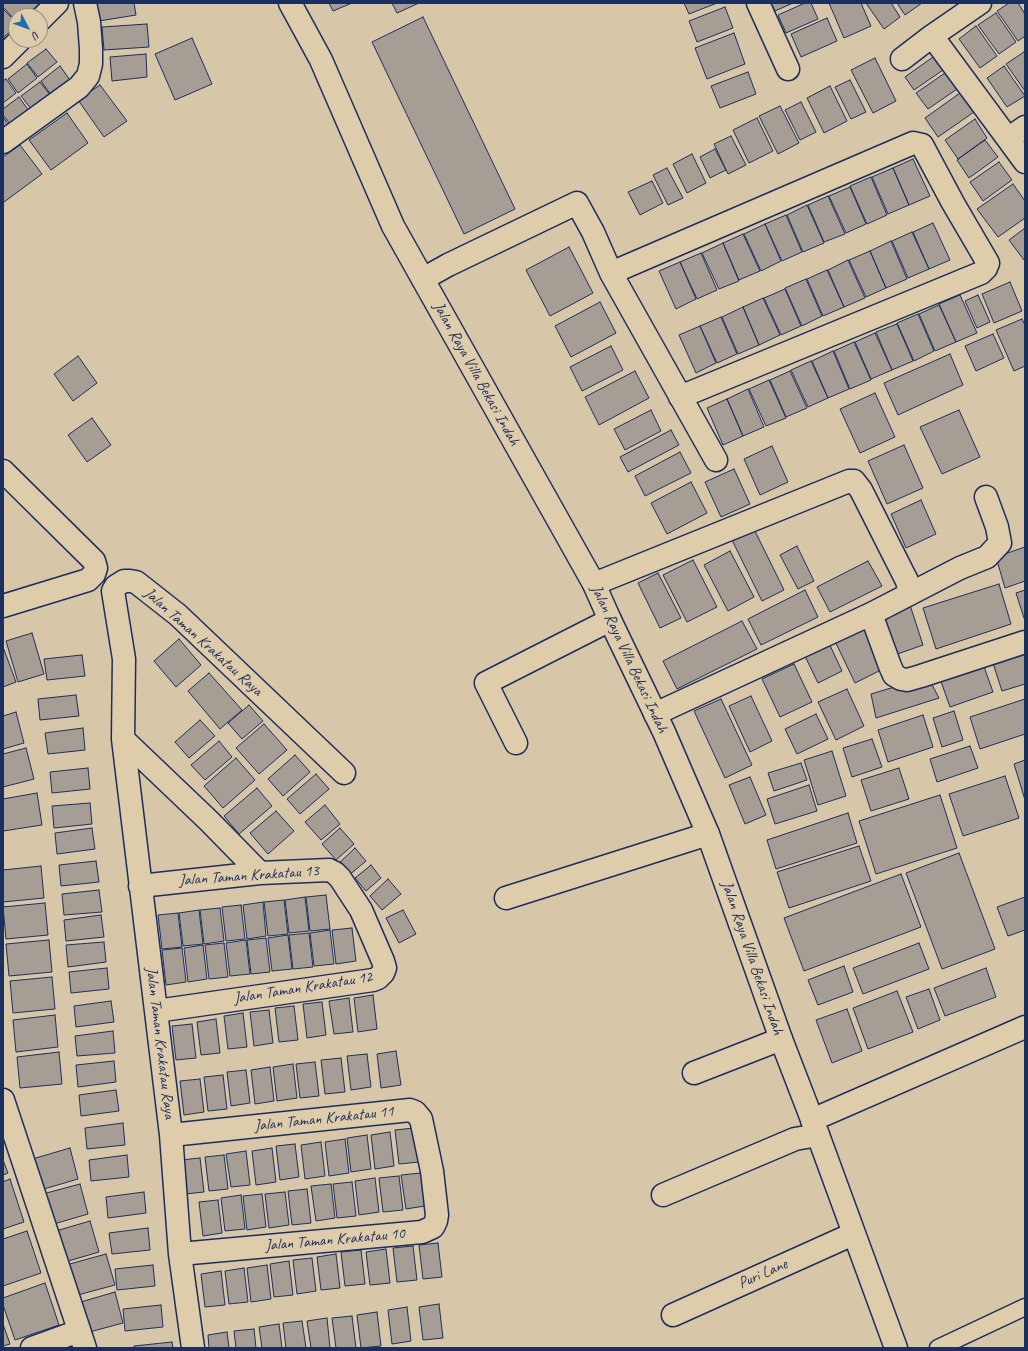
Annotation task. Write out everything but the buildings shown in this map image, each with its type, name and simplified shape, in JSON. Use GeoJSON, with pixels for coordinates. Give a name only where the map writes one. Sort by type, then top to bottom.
{"type":"FeatureCollection","features":[{"type":"Feature","properties":{"kind":"street"},"geometry":{"type":"LineString","coordinates":[[48,12],[57,3]]}},
{"type":"Feature","properties":{"kind":"street"},"geometry":{"type":"LineString","coordinates":[[3,142],[79,87],[88,76],[91,64],[91,49],[89,22],[85,3]]}},
{"type":"Feature","properties":{"kind":"street","name":"Jalan Raya Villa Bekasi Indah"},"geometry":{"type":"LineString","coordinates":[[290,3],[321,60],[393,226],[594,584],[664,732],[708,834],[781,1039],[896,1348]]}},
{"type":"Feature","properties":{"kind":"street"},"geometry":{"type":"LineString","coordinates":[[758,3],[788,69]]}},
{"type":"Feature","properties":{"kind":"street"},"geometry":{"type":"LineString","coordinates":[[902,59],[980,3]]}},
{"type":"Feature","properties":{"kind":"street"},"geometry":{"type":"LineString","coordinates":[[932,36],[1017,132],[1025,162]]}},
{"type":"Feature","properties":{"kind":"street"},"geometry":{"type":"LineString","coordinates":[[3,57],[12,48]]}},
{"type":"Feature","properties":{"kind":"street"},"geometry":{"type":"LineString","coordinates":[[611,273],[913,143],[922,145],[953,203],[988,263],[986,268],[981,273],[680,397]]}},
{"type":"Feature","properties":{"kind":"street"},"geometry":{"type":"LineString","coordinates":[[423,279],[448,265],[577,203],[611,273],[716,460]]}},
{"type":"Feature","properties":{"kind":"street"},"geometry":{"type":"LineString","coordinates":[[3,471],[94,561],[96,568],[94,574],[88,580],[3,606]]}},
{"type":"Feature","properties":{"kind":"street"},"geometry":{"type":"LineString","coordinates":[[594,584],[849,480],[854,480],[861,490],[907,581],[910,594]]}},
{"type":"Feature","properties":{"kind":"street"},"geometry":{"type":"LineString","coordinates":[[655,714],[871,614],[960,568],[987,557],[1000,544],[997,527],[986,497]]}},
{"type":"Feature","properties":{"kind":"street","name":"Jalan Taman Krakatau Raya"},"geometry":{"type":"LineString","coordinates":[[193,1348],[180,1254],[171,1135],[123,739],[124,658],[113,591],[118,584],[124,581],[136,582],[178,615],[344,773]]}},
{"type":"Feature","properties":{"kind":"street"},"geometry":{"type":"LineString","coordinates":[[871,614],[894,675],[901,679],[907,680],[921,676],[1025,642]]}},
{"type":"Feature","properties":{"kind":"street"},"geometry":{"type":"LineString","coordinates":[[516,743],[486,683],[610,620]]}},
{"type":"Feature","properties":{"kind":"street"},"geometry":{"type":"LineString","coordinates":[[123,739],[209,821],[260,873]]}},
{"type":"Feature","properties":{"kind":"street"},"geometry":{"type":"LineString","coordinates":[[506,898],[708,834]]}},
{"type":"Feature","properties":{"kind":"street","name":"Jalan Taman Krakatau 13"},"geometry":{"type":"LineString","coordinates":[[140,886],[260,873],[329,870],[340,878],[361,910]]}},
{"type":"Feature","properties":{"kind":"street","name":"Jalan Taman Krakatau 12"},"geometry":{"type":"LineString","coordinates":[[156,1011],[373,980],[378,978],[383,973],[383,961],[361,910]]}},
{"type":"Feature","properties":{"kind":"street"},"geometry":{"type":"LineString","coordinates":[[663,1195],[795,1139],[815,1127],[1025,1027]]}},
{"type":"Feature","properties":{"kind":"street"},"geometry":{"type":"LineString","coordinates":[[694,1073],[781,1039]]}},
{"type":"Feature","properties":{"kind":"street"},"geometry":{"type":"LineString","coordinates":[[3,1100],[82,1339],[32,1348]]}},
{"type":"Feature","properties":{"kind":"street","name":"Jalan Taman Krakatau 11"},"geometry":{"type":"LineString","coordinates":[[171,1135],[410,1110],[415,1112],[421,1119],[432,1171]]}},
{"type":"Feature","properties":{"kind":"street","name":"Jalan Taman Krakatau 10"},"geometry":{"type":"LineString","coordinates":[[180,1254],[422,1232],[433,1227],[437,1215],[432,1171]]}},
{"type":"Feature","properties":{"kind":"street","name":"Puri Lane"},"geometry":{"type":"LineString","coordinates":[[673,1315],[853,1234]]}},
{"type":"Feature","properties":{"kind":"lane"},"geometry":{"type":"LineString","coordinates":[[938,1348],[1025,1307]]}}]}
